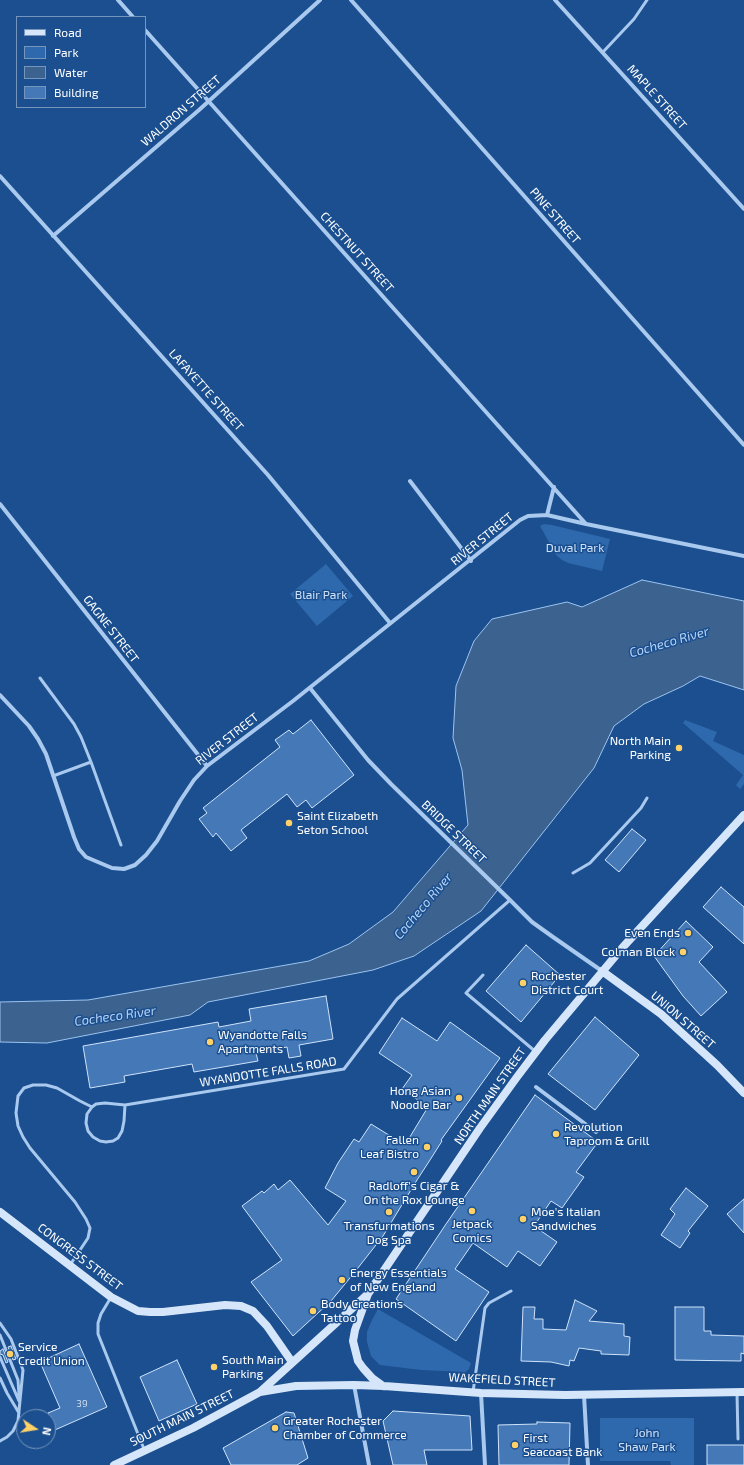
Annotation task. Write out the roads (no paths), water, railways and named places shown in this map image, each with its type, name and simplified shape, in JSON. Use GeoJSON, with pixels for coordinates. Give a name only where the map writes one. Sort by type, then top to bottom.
{"type":"FeatureCollection","features":[{"type":"Feature","properties":{"kind":"main road","name":"NORTH MAIN STREET"},"geometry":{"type":"LineString","coordinates":[[260,1392],[368,1294],[485,1122],[536,1052],[628,941],[744,815]]}},
{"type":"Feature","properties":{"kind":"main road","name":"UNION STREET"},"geometry":{"type":"LineString","coordinates":[[602,971],[661,1014],[744,1093]]}},
{"type":"Feature","properties":{"kind":"main road","name":"CONGRESS STREET"},"geometry":{"type":"LineString","coordinates":[[0,1212],[111,1297],[138,1311],[150,1312],[225,1305],[241,1306],[253,1311],[267,1326],[292,1362]]}},
{"type":"Feature","properties":{"kind":"main road"},"geometry":{"type":"LineString","coordinates":[[368,1294],[355,1330],[353,1341],[358,1361],[372,1378],[384,1386]]}},
{"type":"Feature","properties":{"kind":"main road","name":"WAKEFIELD STREET"},"geometry":{"type":"LineString","coordinates":[[260,1392],[296,1386],[354,1385],[477,1392],[584,1395],[740,1392]]}},
{"type":"Feature","properties":{"kind":"main road","name":"SOUTH MAIN STREET"},"geometry":{"type":"LineString","coordinates":[[114,1465],[193,1428],[260,1392]]}},
{"type":"Feature","properties":{"kind":"street"},"geometry":{"type":"LineString","coordinates":[[118,0],[132,16]]}},
{"type":"Feature","properties":{"kind":"street","name":"WALDRON STREET"},"geometry":{"type":"LineString","coordinates":[[53,236],[208,101],[320,0]]}},
{"type":"Feature","properties":{"kind":"street","name":"PINE STREET"},"geometry":{"type":"LineString","coordinates":[[351,0],[744,445]]}},
{"type":"Feature","properties":{"kind":"street","name":"MAPLE STREET"},"geometry":{"type":"LineString","coordinates":[[555,0],[604,52],[744,209]]}},
{"type":"Feature","properties":{"kind":"street","name":"CHESTNUT STREET"},"geometry":{"type":"LineString","coordinates":[[146,31],[554,487]]}},
{"type":"Feature","properties":{"kind":"street","name":"LAFAYETTE STREET"},"geometry":{"type":"LineString","coordinates":[[0,176],[2,182],[53,236],[268,475],[390,623]]}},
{"type":"Feature","properties":{"kind":"street"},"geometry":{"type":"LineString","coordinates":[[410,481],[471,561]]}},
{"type":"Feature","properties":{"kind":"street"},"geometry":{"type":"LineString","coordinates":[[547,515],[554,487]]}},
{"type":"Feature","properties":{"kind":"street"},"geometry":{"type":"LineString","coordinates":[[554,487],[586,524]]}},
{"type":"Feature","properties":{"kind":"street","name":"GAGNE STREET"},"geometry":{"type":"LineString","coordinates":[[0,504],[207,766]]}},
{"type":"Feature","properties":{"kind":"street","name":"RIVER STREET"},"geometry":{"type":"LineString","coordinates":[[0,695],[29,726],[46,754],[79,849],[86,857],[100,864],[112,868],[124,869],[135,865],[146,855],[157,841],[194,780],[207,766],[310,688],[390,623],[471,561],[520,520],[528,516],[547,515],[744,556]]}},
{"type":"Feature","properties":{"kind":"street","name":"BRIDGE STREET"},"geometry":{"type":"LineString","coordinates":[[310,688],[368,760],[532,922],[602,971]]}},
{"type":"Feature","properties":{"kind":"street"},"geometry":{"type":"LineString","coordinates":[[536,1087],[596,1132],[601,1126]]}},
{"type":"Feature","properties":{"kind":"street"},"geometry":{"type":"LineString","coordinates":[[354,1385],[369,1465]]}},
{"type":"Feature","properties":{"kind":"street"},"geometry":{"type":"LineString","coordinates":[[477,1392],[485,1465]]}},
{"type":"Feature","properties":{"kind":"street"},"geometry":{"type":"LineString","coordinates":[[584,1395],[588,1465]]}},
{"type":"Feature","properties":{"kind":"lane"},"geometry":{"type":"LineString","coordinates":[[604,52],[634,20],[647,0]]}},
{"type":"Feature","properties":{"kind":"lane"},"geometry":{"type":"LineString","coordinates":[[40,678],[74,724],[81,737],[120,845]]}},
{"type":"Feature","properties":{"kind":"lane"},"geometry":{"type":"LineString","coordinates":[[53,776],[90,762]]}},
{"type":"Feature","properties":{"kind":"lane"},"geometry":{"type":"LineString","coordinates":[[573,873],[590,863],[641,808],[647,798]]}},
{"type":"Feature","properties":{"kind":"lane","name":"WYANDOTTE FALLS ROAD"},"geometry":{"type":"LineString","coordinates":[[92,1107],[96,1104],[105,1103],[125,1105],[344,1069],[397,999],[510,900]]}},
{"type":"Feature","properties":{"kind":"lane"},"geometry":{"type":"LineString","coordinates":[[482,975],[466,993],[536,1052]]}},
{"type":"Feature","properties":{"kind":"lane"},"geometry":{"type":"LineString","coordinates":[[70,1265],[88,1238],[90,1228],[75,1202],[30,1148],[23,1137],[18,1126],[16,1113],[18,1096],[24,1088],[33,1085],[46,1085],[57,1088],[80,1102],[92,1107],[87,1114],[86,1123],[88,1131],[96,1139],[106,1142],[113,1141],[118,1138],[122,1131],[125,1105]]}},
{"type":"Feature","properties":{"kind":"lane"},"geometry":{"type":"LineString","coordinates":[[477,1392],[485,1308],[489,1303],[511,1291]]}},
{"type":"Feature","properties":{"kind":"lane"},"geometry":{"type":"LineString","coordinates":[[111,1297],[101,1314],[98,1323],[98,1334],[144,1451]]}},
{"type":"Feature","properties":{"kind":"lane"},"geometry":{"type":"LineString","coordinates":[[0,1324],[11,1339],[23,1370],[19,1409]]}},
{"type":"Feature","properties":{"kind":"lane"},"geometry":{"type":"LineString","coordinates":[[0,1336],[18,1380],[20,1402]]}},
{"type":"Feature","properties":{"kind":"lane"},"geometry":{"type":"LineString","coordinates":[[0,1357],[20,1402]]}},
{"type":"Feature","properties":{"kind":"lane"},"geometry":{"type":"LineString","coordinates":[[0,1378],[7,1394],[17,1409]]}},
{"type":"Feature","properties":{"kind":"lane"},"geometry":{"type":"LineString","coordinates":[[738,1439],[740,1392]]}},
{"type":"Feature","properties":{"kind":"lane"},"geometry":{"type":"LineString","coordinates":[[0,1441],[7,1437],[16,1425]]}},
{"type":"Feature","properties":{"kind":"water","name":"Cocheco River"},"geometry":{"type":"Polygon","coordinates":[[[642,580],[744,601],[744,690],[700,676],[683,686],[644,704],[614,726],[594,768],[481,911],[414,956],[373,970],[208,1002],[190,1015],[47,1043],[0,1042],[0,1002],[88,1000],[309,961],[349,944],[393,912],[468,825],[462,770],[453,738],[456,686],[474,641],[492,619],[567,602],[582,607],[642,580]]]}},
{"type":"Feature","properties":{"kind":"place","name":"North Main Parking"},"geometry":{"type":"Point","coordinates":[679,748]}},
{"type":"Feature","properties":{"kind":"place","name":"Saint Elizabeth Seton School"},"geometry":{"type":"Point","coordinates":[289,823]}},
{"type":"Feature","properties":{"kind":"place","name":"Even Ends"},"geometry":{"type":"Point","coordinates":[688,933]}},
{"type":"Feature","properties":{"kind":"place","name":"Colman Block"},"geometry":{"type":"Point","coordinates":[683,952]}},
{"type":"Feature","properties":{"kind":"place","name":"Rochester District Court"},"geometry":{"type":"Point","coordinates":[523,983]}},
{"type":"Feature","properties":{"kind":"place","name":"Wyandotte Falls Apartments"},"geometry":{"type":"Point","coordinates":[210,1042]}},
{"type":"Feature","properties":{"kind":"place","name":"Hong Asian Noodle Bar"},"geometry":{"type":"Point","coordinates":[459,1098]}},
{"type":"Feature","properties":{"kind":"place","name":"Revolution Taproom & Grill"},"geometry":{"type":"Point","coordinates":[556,1134]}},
{"type":"Feature","properties":{"kind":"place","name":"Fallen Leaf Bistro"},"geometry":{"type":"Point","coordinates":[427,1147]}},
{"type":"Feature","properties":{"kind":"place","name":"Radloff's Cigar & On the Rox Lounge"},"geometry":{"type":"Point","coordinates":[414,1172]}},
{"type":"Feature","properties":{"kind":"place","name":"Jetpack Comics"},"geometry":{"type":"Point","coordinates":[472,1211]}},
{"type":"Feature","properties":{"kind":"place","name":"Transfurmations Dog Spa"},"geometry":{"type":"Point","coordinates":[389,1212]}},
{"type":"Feature","properties":{"kind":"place","name":"Moe's Italian Sandwiches"},"geometry":{"type":"Point","coordinates":[523,1219]}},
{"type":"Feature","properties":{"kind":"place","name":"Energy Essentials of New England"},"geometry":{"type":"Point","coordinates":[342,1280]}},
{"type":"Feature","properties":{"kind":"place","name":"Body Creations Tattoo"},"geometry":{"type":"Point","coordinates":[313,1311]}},
{"type":"Feature","properties":{"kind":"place","name":"Service Credit Union"},"geometry":{"type":"Point","coordinates":[10,1354]}},
{"type":"Feature","properties":{"kind":"place","name":"South Main Parking"},"geometry":{"type":"Point","coordinates":[214,1367]}},
{"type":"Feature","properties":{"kind":"place","name":"Greater Rochester Chamber of Commerce"},"geometry":{"type":"Point","coordinates":[275,1428]}},
{"type":"Feature","properties":{"kind":"place","name":"First Seacoast Bank"},"geometry":{"type":"Point","coordinates":[515,1445]}},
{"type":"Feature","properties":{"kind":"park label","name":"Duval Park"},"geometry":{"type":"Point","coordinates":[575,548]}},
{"type":"Feature","properties":{"kind":"park label","name":"Blair Park"},"geometry":{"type":"Point","coordinates":[321,595]}},
{"type":"Feature","properties":{"kind":"park label","name":"John Shaw Park"},"geometry":{"type":"Point","coordinates":[647,1440]}}]}
